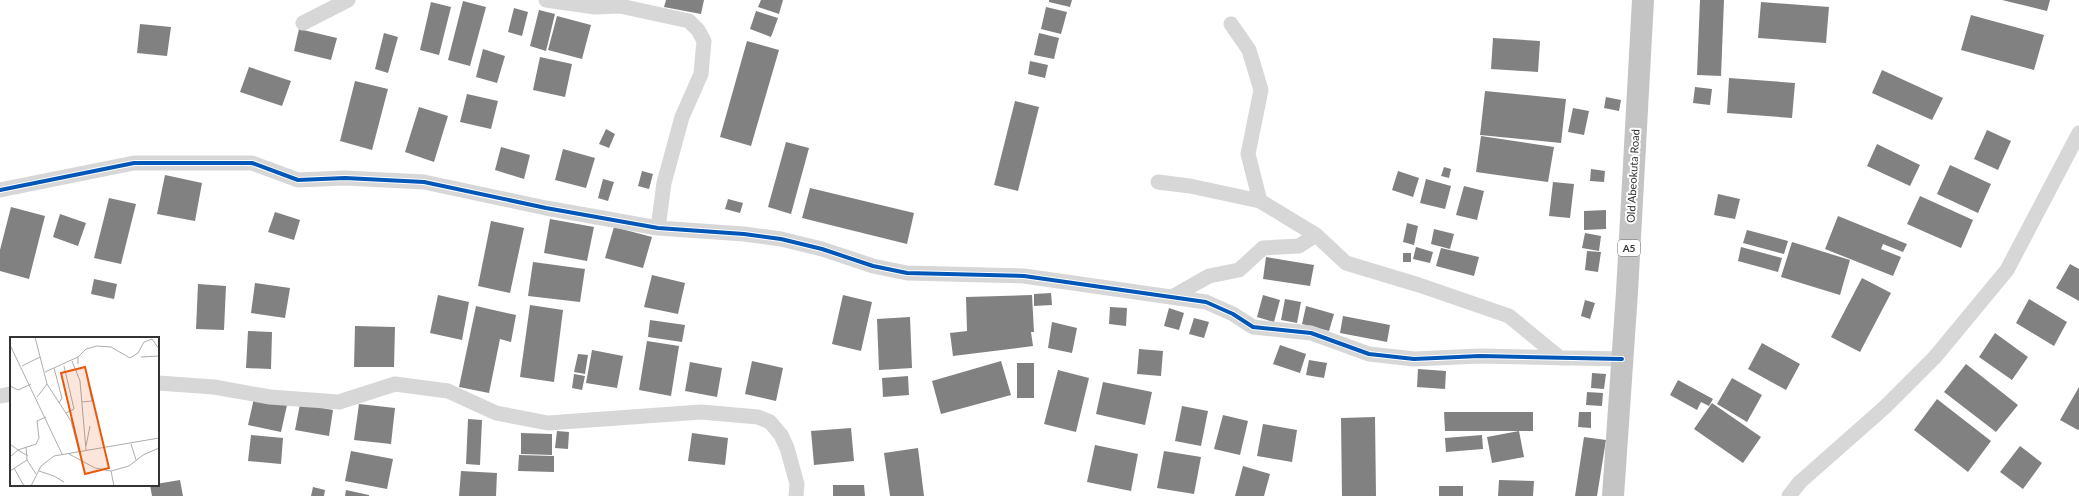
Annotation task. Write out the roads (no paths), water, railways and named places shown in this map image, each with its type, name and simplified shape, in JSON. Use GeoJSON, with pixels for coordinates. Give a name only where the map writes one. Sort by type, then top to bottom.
{"type":"FeatureCollection","features":[{"type":"Feature","properties":{"kind":"highway","name":"Old Abeokuta Road"},"geometry":{"type":"LineString","coordinates":[[1613,496],[1643,0]]}},
{"type":"Feature","properties":{"kind":"street"},"geometry":{"type":"LineString","coordinates":[[303,23],[348,0]]}},
{"type":"Feature","properties":{"kind":"street"},"geometry":{"type":"LineString","coordinates":[[546,0],[595,7],[620,6],[689,21],[698,30],[704,41],[701,74],[682,117],[664,183],[658,228]]}},
{"type":"Feature","properties":{"kind":"street"},"geometry":{"type":"LineString","coordinates":[[1231,24],[1249,50],[1261,90],[1248,154],[1260,201]]}},
{"type":"Feature","properties":{"kind":"street"},"geometry":{"type":"LineString","coordinates":[[1789,496],[1800,482],[1885,407],[1935,357],[2008,270],[2079,133]]}},
{"type":"Feature","properties":{"kind":"street"},"geometry":{"type":"LineString","coordinates":[[0,190],[134,163],[252,163],[298,180],[345,178],[424,182],[546,208],[658,228],[744,234],[781,239],[822,249],[873,266],[907,273],[1024,276],[1206,302],[1233,314],[1253,327],[1311,333],[1369,354],[1414,359],[1480,356],[1622,359]]}},
{"type":"Feature","properties":{"kind":"street"},"geometry":{"type":"LineString","coordinates":[[1158,182],[1190,186],[1260,201],[1316,235],[1346,263],[1419,285],[1509,316],[1560,358]]}},
{"type":"Feature","properties":{"kind":"street"},"geometry":{"type":"LineString","coordinates":[[1172,297],[1209,276],[1239,270],[1263,248],[1299,246],[1316,235]]}},
{"type":"Feature","properties":{"kind":"street"},"geometry":{"type":"LineString","coordinates":[[159,383],[214,386],[270,397],[339,402],[395,384],[448,391],[496,413],[548,423],[701,412],[758,417],[770,422],[781,435],[787,448],[797,484],[796,496]]}},
{"type":"Feature","properties":{"kind":"street"},"geometry":{"type":"LineString","coordinates":[[0,396],[10,394]]}}]}
